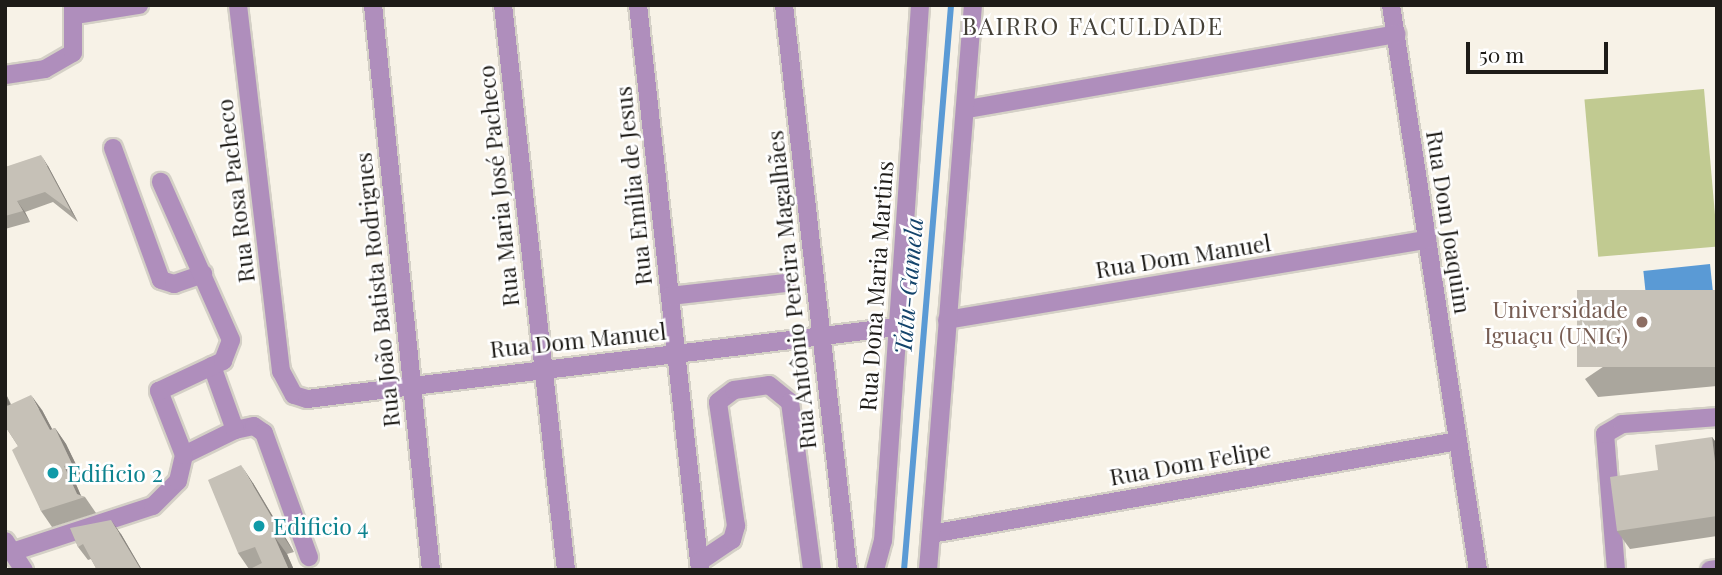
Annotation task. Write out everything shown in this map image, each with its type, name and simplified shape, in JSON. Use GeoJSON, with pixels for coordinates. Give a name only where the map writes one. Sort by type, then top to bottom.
{"type":"FeatureCollection","features":[{"type":"Feature","properties":{"kind":"street"},"geometry":{"type":"LineString","coordinates":[[5,75],[45,69],[73,53],[74,10],[139,5]]}},
{"type":"Feature","properties":{"kind":"street","name":"Rua Rosa Pacheco"},"geometry":{"type":"LineString","coordinates":[[238,5],[281,371]]}},
{"type":"Feature","properties":{"kind":"street","name":"Rua João Batista Rodrigues"},"geometry":{"type":"LineString","coordinates":[[373,5],[431,570]]}},
{"type":"Feature","properties":{"kind":"street","name":"Rua Maria José Pacheco"},"geometry":{"type":"LineString","coordinates":[[502,5],[566,570]]}},
{"type":"Feature","properties":{"kind":"street","name":"Rua Emília de Jesus"},"geometry":{"type":"LineString","coordinates":[[638,5],[700,566]]}},
{"type":"Feature","properties":{"kind":"street","name":"Rua Antônio Pereira Magalhães"},"geometry":{"type":"LineString","coordinates":[[784,5],[819,337],[848,570]]}},
{"type":"Feature","properties":{"kind":"street","name":"Rua Dona Maria Martins"},"geometry":{"type":"LineString","coordinates":[[875,570],[883,541],[920,5]]}},
{"type":"Feature","properties":{"kind":"street"},"geometry":{"type":"LineString","coordinates":[[928,570],[947,320],[967,109],[973,5]]}},
{"type":"Feature","properties":{"kind":"street","name":"Rua Dom Joaquim"},"geometry":{"type":"LineString","coordinates":[[1391,5],[1478,570]]}},
{"type":"Feature","properties":{"kind":"street"},"geometry":{"type":"LineString","coordinates":[[967,109],[1396,34]]}},
{"type":"Feature","properties":{"kind":"street"},"geometry":{"type":"LineString","coordinates":[[113,148],[161,280],[174,284],[203,274]]}},
{"type":"Feature","properties":{"kind":"street"},"geometry":{"type":"LineString","coordinates":[[24,570],[9,546],[153,506],[171,493],[184,455],[159,391],[212,366],[228,355],[231,340],[161,182]]}},
{"type":"Feature","properties":{"kind":"street","name":"Rua Dom Manuel"},"geometry":{"type":"LineString","coordinates":[[947,320],[1427,240]]}},
{"type":"Feature","properties":{"kind":"street"},"geometry":{"type":"LineString","coordinates":[[670,296],[785,283]]}},
{"type":"Feature","properties":{"kind":"street","name":"Rua Dom Manuel"},"geometry":{"type":"LineString","coordinates":[[281,371],[285,387],[307,399],[411,383],[897,327]]}},
{"type":"Feature","properties":{"kind":"street"},"geometry":{"type":"LineString","coordinates":[[212,366],[235,430]]}},
{"type":"Feature","properties":{"kind":"street"},"geometry":{"type":"LineString","coordinates":[[700,566],[732,540],[736,526],[718,402],[734,390],[769,386],[790,402],[812,570]]}},
{"type":"Feature","properties":{"kind":"street"},"geometry":{"type":"LineString","coordinates":[[1615,570],[1605,435],[1622,424],[1717,417]]}},
{"type":"Feature","properties":{"kind":"street"},"geometry":{"type":"LineString","coordinates":[[184,455],[235,430],[254,426],[264,433],[309,557]]}},
{"type":"Feature","properties":{"kind":"street","name":"Rua Dom Felipe"},"geometry":{"type":"LineString","coordinates":[[931,534],[1458,441]]}},
{"type":"Feature","properties":{"kind":"street"},"geometry":{"type":"LineString","coordinates":[[1710,570],[1717,569]]}},
{"type":"Feature","properties":{"kind":"green space"},"geometry":{"type":"Polygon","coordinates":[[[1704,89],[1717,246],[1598,257],[1584,99],[1704,89]]]}},
{"type":"Feature","properties":{"kind":"water"},"geometry":{"type":"Polygon","coordinates":[[[1710,264],[1714,300],[1647,307],[1643,271],[1710,264]]]}},
{"type":"Feature","properties":{"kind":"building"},"geometry":{"type":"Polygon","coordinates":[[[41,155],[71,211],[45,192],[17,201],[23,211],[5,216],[5,167],[41,155]]]}},
{"type":"Feature","properties":{"kind":"building"},"geometry":{"type":"Polygon","coordinates":[[[1577,290],[1717,290],[1717,367],[1577,367],[1577,290]]]}},
{"type":"Feature","properties":{"kind":"building","name":"Edificio 2"},"geometry":{"type":"Polygon","coordinates":[[[31,395],[50,430],[55,428],[72,464],[64,466],[77,494],[85,497],[41,511],[12,450],[18,446],[5,426],[5,401],[7,406],[31,395]]]}},
{"type":"Feature","properties":{"kind":"building"},"geometry":{"type":"Polygon","coordinates":[[[1712,437],[1717,462],[1717,516],[1617,531],[1610,477],[1658,470],[1655,445],[1712,437]]]}},
{"type":"Feature","properties":{"kind":"building","name":"Edificio 4"},"geometry":{"type":"Polygon","coordinates":[[[241,465],[281,533],[274,536],[289,570],[248,570],[262,563],[255,547],[238,553],[208,480],[241,465]]]}},
{"type":"Feature","properties":{"kind":"building"},"geometry":{"type":"Polygon","coordinates":[[[111,520],[141,570],[97,570],[83,544],[78,547],[70,528],[111,520]]]}},
{"type":"Feature","properties":{"kind":"waterway","name":"Tatu-Gamela"},"geometry":{"type":"LineString","coordinates":[[904,570],[951,5]]}},
{"type":"Feature","properties":{"kind":"place","name":"Universidade Iguaçu (UNIG)"},"geometry":{"type":"Point","coordinates":[1642,322]}},
{"type":"Feature","properties":{"kind":"place","name":"Edificio 2"},"geometry":{"type":"Point","coordinates":[53,473]}},
{"type":"Feature","properties":{"kind":"place","name":"Edificio 4"},"geometry":{"type":"Point","coordinates":[259,526]}},
{"type":"Feature","properties":{"kind":"district","name":"BAIRRO FACULDADE"},"geometry":{"type":"Point","coordinates":[1093,26]}}]}
